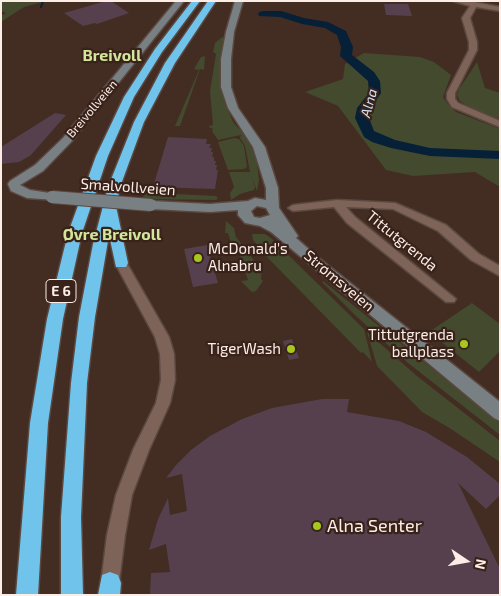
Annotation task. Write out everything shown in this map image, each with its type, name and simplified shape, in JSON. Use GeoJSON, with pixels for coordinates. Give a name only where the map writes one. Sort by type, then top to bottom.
{"type":"FeatureCollection","features":[{"type":"Feature","properties":{"kind":"highway","name":"E 6"},"geometry":{"type":"LineString","coordinates":[[27,595],[39,422],[54,327],[75,233],[102,156],[129,98],[166,40],[196,1]]}},
{"type":"Feature","properties":{"kind":"highway","name":"E 6"},"geometry":{"type":"LineString","coordinates":[[72,595],[71,517],[82,358],[95,266],[110,203],[131,141],[150,98],[176,52],[212,1]]}},
{"type":"Feature","properties":{"kind":"highway"},"geometry":{"type":"LineString","coordinates":[[110,203],[121,263]]}},
{"type":"Feature","properties":{"kind":"main road","name":"Breivollveien"},"geometry":{"type":"LineString","coordinates":[[22,184],[67,140],[180,1]]}},
{"type":"Feature","properties":{"kind":"main road","name":"Strømsveien"},"geometry":{"type":"LineString","coordinates":[[239,1],[226,58],[226,87],[233,108],[259,147],[272,188],[274,209],[295,244]]}},
{"type":"Feature","properties":{"kind":"main road"},"geometry":{"type":"LineString","coordinates":[[249,207],[263,202],[274,209],[270,219],[262,222],[253,221],[249,207],[267,175]]}},
{"type":"Feature","properties":{"kind":"main road","name":"Smalvollveien"},"geometry":{"type":"LineString","coordinates":[[1,181],[22,184],[32,195],[151,205],[210,208],[249,207]]}},
{"type":"Feature","properties":{"kind":"main road","name":"Smalvollveien"},"geometry":{"type":"LineString","coordinates":[[1,187],[22,184]]}},
{"type":"Feature","properties":{"kind":"main road","name":"Strømsveien"},"geometry":{"type":"LineString","coordinates":[[262,222],[276,229],[295,244],[315,263],[500,412]]}},
{"type":"Feature","properties":{"kind":"street"},"geometry":{"type":"LineString","coordinates":[[456,1],[500,10]]}},
{"type":"Feature","properties":{"kind":"street"},"geometry":{"type":"LineString","coordinates":[[473,6],[466,18],[473,42],[472,50],[450,92],[450,99],[455,105],[500,124]]}},
{"type":"Feature","properties":{"kind":"street"},"geometry":{"type":"LineString","coordinates":[[293,208],[338,203],[395,206],[414,213],[442,228],[475,257],[500,272]]}},
{"type":"Feature","properties":{"kind":"street","name":"Tittutgrenda"},"geometry":{"type":"LineString","coordinates":[[338,203],[351,220],[450,299]]}},
{"type":"Feature","properties":{"kind":"street"},"geometry":{"type":"LineString","coordinates":[[109,589],[116,535],[124,495],[141,450],[163,403],[168,380],[167,354],[162,337],[121,263]]}},
{"type":"Feature","properties":{"kind":"green space"},"geometry":{"type":"Polygon","coordinates":[[[1,1],[46,1],[24,7],[1,22],[1,16],[6,13],[1,11],[1,1]]]}},
{"type":"Feature","properties":{"kind":"green space"},"geometry":{"type":"Polygon","coordinates":[[[222,37],[225,39],[221,80],[223,97],[233,122],[245,135],[252,147],[257,163],[259,180],[257,191],[251,175],[255,187],[254,190],[240,194],[231,200],[230,193],[234,187],[229,172],[250,172],[245,146],[240,138],[241,135],[218,140],[212,131],[213,129],[209,127],[213,125],[210,91],[216,54],[213,52],[215,43],[222,37]]]}},
{"type":"Feature","properties":{"kind":"green space"},"geometry":{"type":"Polygon","coordinates":[[[364,53],[420,57],[434,62],[451,75],[443,97],[447,103],[456,112],[500,129],[500,187],[475,172],[413,176],[386,170],[338,106],[305,92],[343,79],[345,64],[364,53]]]}},
{"type":"Feature","properties":{"kind":"green space"},"geometry":{"type":"Polygon","coordinates":[[[205,56],[204,70],[200,69],[180,126],[175,126],[199,70],[194,69],[201,57],[205,56]]]}},
{"type":"Feature","properties":{"kind":"green space"},"geometry":{"type":"Polygon","coordinates":[[[477,62],[485,88],[500,93],[500,119],[473,109],[460,101],[457,95],[477,62]]]}},
{"type":"Feature","properties":{"kind":"green space"},"geometry":{"type":"Polygon","coordinates":[[[234,138],[239,139],[244,146],[247,167],[244,169],[228,170],[218,142],[234,138]]]}},
{"type":"Feature","properties":{"kind":"green space"},"geometry":{"type":"Polygon","coordinates":[[[146,194],[216,196],[218,198],[216,200],[140,199],[146,194]]]}},
{"type":"Feature","properties":{"kind":"green space"},"geometry":{"type":"Polygon","coordinates":[[[226,221],[234,228],[236,237],[262,271],[261,279],[263,281],[256,291],[252,292],[241,281],[248,280],[237,245],[232,246],[228,233],[225,233],[226,221]]]}},
{"type":"Feature","properties":{"kind":"green space"},"geometry":{"type":"Polygon","coordinates":[[[252,234],[265,234],[272,239],[364,329],[372,362],[267,257],[253,240],[252,234]]]}},
{"type":"Feature","properties":{"kind":"green space"},"geometry":{"type":"Polygon","coordinates":[[[323,281],[500,423],[500,435],[408,363],[356,316],[323,281]]]}},
{"type":"Feature","properties":{"kind":"green space"},"geometry":{"type":"Polygon","coordinates":[[[472,303],[500,324],[500,351],[479,372],[429,332],[472,303]]]}},
{"type":"Feature","properties":{"kind":"green space"},"geometry":{"type":"Polygon","coordinates":[[[367,332],[417,376],[500,441],[500,462],[422,412],[377,366],[367,332]]]}},
{"type":"Feature","properties":{"kind":"building"},"geometry":{"type":"Polygon","coordinates":[[[111,1],[129,13],[97,24],[83,26],[64,13],[111,1]]]}},
{"type":"Feature","properties":{"kind":"building"},"geometry":{"type":"Polygon","coordinates":[[[384,4],[408,4],[412,16],[386,15],[384,4]]]}},
{"type":"Feature","properties":{"kind":"building"},"geometry":{"type":"Polygon","coordinates":[[[55,113],[66,115],[31,155],[19,162],[1,164],[1,147],[55,113]]]}},
{"type":"Feature","properties":{"kind":"building"},"geometry":{"type":"Polygon","coordinates":[[[168,137],[207,139],[206,144],[211,144],[209,148],[212,148],[212,157],[216,161],[216,170],[218,170],[215,189],[153,187],[168,137]]]}},
{"type":"Feature","properties":{"kind":"building","name":"McDonald's Alnabru"},"geometry":{"type":"Polygon","coordinates":[[[207,245],[218,283],[193,287],[184,249],[207,245]]]}},
{"type":"Feature","properties":{"kind":"building","name":"TigerWash"},"geometry":{"type":"Polygon","coordinates":[[[292,339],[299,358],[289,360],[283,341],[292,339]]]}},
{"type":"Feature","properties":{"kind":"building","name":"Alna Senter"},"geometry":{"type":"Polygon","coordinates":[[[322,399],[349,399],[347,412],[399,421],[426,432],[467,457],[500,484],[500,495],[486,509],[458,483],[500,569],[500,595],[150,595],[151,573],[170,572],[166,544],[149,550],[158,519],[168,498],[170,515],[187,511],[182,474],[166,478],[176,465],[191,450],[210,436],[242,419],[272,408],[322,399]]]}},
{"type":"Feature","properties":{"kind":"waterway"},"geometry":{"type":"LineString","coordinates":[[41,7],[43,1]]}},
{"type":"Feature","properties":{"kind":"waterway","name":"Alna"},"geometry":{"type":"LineString","coordinates":[[263,14],[281,14],[302,21],[328,25],[342,33],[347,47],[346,56],[370,75],[374,81],[375,93],[364,108],[362,118],[369,134],[377,139],[391,144],[430,152],[500,155]]}},
{"type":"Feature","properties":{"kind":"place","name":"McDonald's Alnabru"},"geometry":{"type":"Point","coordinates":[198,258]}},
{"type":"Feature","properties":{"kind":"place","name":"Tittutgrenda ballplass"},"geometry":{"type":"Point","coordinates":[464,344]}},
{"type":"Feature","properties":{"kind":"place","name":"TigerWash"},"geometry":{"type":"Point","coordinates":[291,349]}},
{"type":"Feature","properties":{"kind":"place","name":"Alna Senter"},"geometry":{"type":"Point","coordinates":[317,526]}},
{"type":"Feature","properties":{"kind":"district","name":"Breivoll"},"geometry":{"type":"Point","coordinates":[112,56]}},
{"type":"Feature","properties":{"kind":"district","name":"Øvre Breivoll"},"geometry":{"type":"Point","coordinates":[112,235]}}]}
